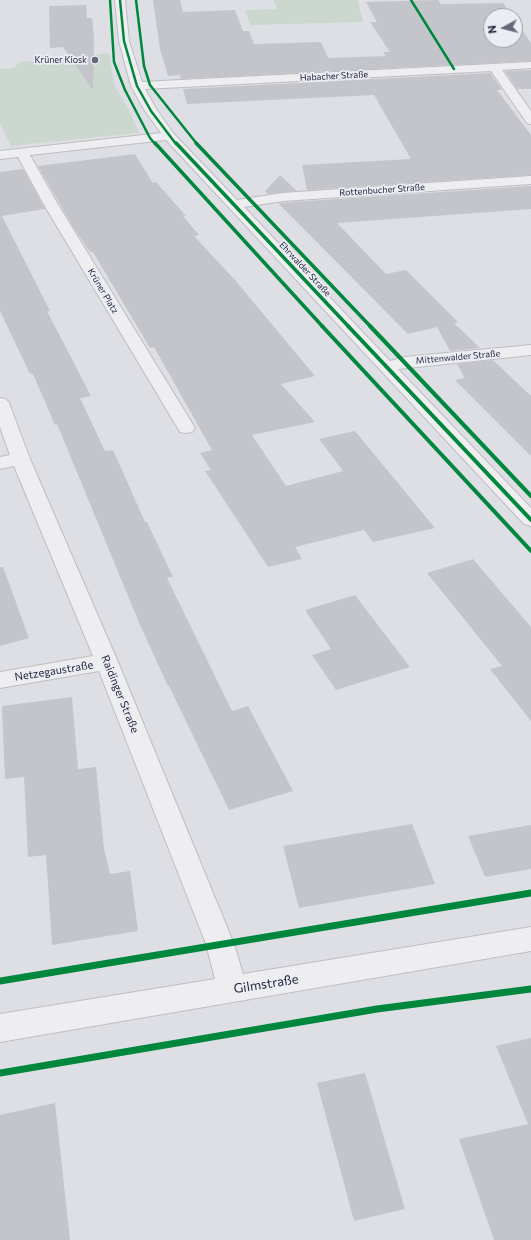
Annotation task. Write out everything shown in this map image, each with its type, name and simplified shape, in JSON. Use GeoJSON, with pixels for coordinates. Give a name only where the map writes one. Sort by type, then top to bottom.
{"type":"FeatureCollection","features":[{"type":"Feature","properties":{"kind":"street","name":"Ehrwalder Straße"},"geometry":{"type":"LineString","coordinates":[[120,0],[124,41],[137,86],[151,111],[169,136],[531,520]]}},
{"type":"Feature","properties":{"kind":"street","name":"Habacher Straße"},"geometry":{"type":"LineString","coordinates":[[137,86],[531,65]]}},
{"type":"Feature","properties":{"kind":"street"},"geometry":{"type":"LineString","coordinates":[[494,67],[531,120]]}},
{"type":"Feature","properties":{"kind":"street"},"geometry":{"type":"LineString","coordinates":[[0,155],[169,136]]}},
{"type":"Feature","properties":{"kind":"street","name":"Krüner Platz"},"geometry":{"type":"LineString","coordinates":[[22,152],[50,203],[186,428]]}},
{"type":"Feature","properties":{"kind":"street","name":"Rottenbucher Straße"},"geometry":{"type":"LineString","coordinates":[[233,205],[283,197],[531,180]]}},
{"type":"Feature","properties":{"kind":"street","name":"Mittenwalder Straße"},"geometry":{"type":"LineString","coordinates":[[386,367],[404,362],[531,350]]}},
{"type":"Feature","properties":{"kind":"street","name":"Raidinger Straße"},"geometry":{"type":"LineString","coordinates":[[0,403],[10,461],[107,662],[220,944],[232,989]]}},
{"type":"Feature","properties":{"kind":"street","name":"Netzegaustraße"},"geometry":{"type":"LineString","coordinates":[[0,680],[107,662]]}},
{"type":"Feature","properties":{"kind":"street","name":"Gilmstraße"},"geometry":{"type":"LineString","coordinates":[[0,1028],[531,939]]}},
{"type":"Feature","properties":{"kind":"shaded area"},"geometry":{"type":"Polygon","coordinates":[[[273,0],[358,0],[363,22],[250,25],[245,10],[277,9],[273,0]]]}},
{"type":"Feature","properties":{"kind":"shaded area"},"geometry":{"type":"Polygon","coordinates":[[[109,53],[114,85],[129,110],[139,133],[11,146],[0,123],[0,69],[14,68],[20,62],[109,53]]]}},
{"type":"Feature","properties":{"kind":"building"},"geometry":{"type":"Polygon","coordinates":[[[153,0],[180,0],[183,12],[235,10],[243,31],[249,31],[254,44],[321,42],[328,58],[386,56],[383,52],[390,52],[370,22],[377,22],[366,2],[438,0],[441,4],[503,3],[506,8],[483,8],[483,48],[523,48],[523,32],[531,43],[531,61],[181,79],[180,75],[168,76],[160,49],[153,0]]]}},
{"type":"Feature","properties":{"kind":"building"},"geometry":{"type":"Polygon","coordinates":[[[86,5],[87,18],[92,18],[94,37],[93,90],[63,47],[50,48],[49,6],[86,5]]]}},
{"type":"Feature","properties":{"kind":"building"},"geometry":{"type":"Polygon","coordinates":[[[531,70],[531,89],[517,89],[505,71],[531,70]]]}},
{"type":"Feature","properties":{"kind":"building"},"geometry":{"type":"Polygon","coordinates":[[[490,73],[502,90],[497,90],[531,135],[531,175],[307,190],[302,165],[411,159],[374,95],[187,104],[183,89],[490,73]]]}},
{"type":"Feature","properties":{"kind":"building"},"geometry":{"type":"Polygon","coordinates":[[[135,154],[153,183],[156,182],[186,216],[183,216],[199,235],[194,236],[235,280],[315,376],[281,384],[315,422],[252,435],[286,486],[343,471],[319,439],[355,431],[435,528],[373,542],[364,530],[295,547],[302,559],[268,567],[205,471],[211,470],[200,453],[212,450],[154,347],[150,348],[93,252],[90,252],[72,225],[38,166],[135,154]]]}},
{"type":"Feature","properties":{"kind":"building"},"geometry":{"type":"Polygon","coordinates":[[[23,169],[45,209],[2,216],[50,311],[47,311],[91,396],[80,398],[105,451],[113,450],[145,522],[147,522],[173,577],[167,578],[232,711],[248,706],[293,791],[229,810],[168,686],[140,625],[57,424],[55,425],[33,374],[30,374],[0,311],[0,172],[23,169]]]}},
{"type":"Feature","properties":{"kind":"building"},"geometry":{"type":"Polygon","coordinates":[[[280,175],[297,191],[268,194],[265,191],[280,175]]]}},
{"type":"Feature","properties":{"kind":"building"},"geometry":{"type":"Polygon","coordinates":[[[531,186],[531,209],[337,223],[386,274],[406,270],[458,322],[454,323],[480,348],[450,351],[437,327],[408,334],[278,203],[531,186]]]}},
{"type":"Feature","properties":{"kind":"building"},"geometry":{"type":"Polygon","coordinates":[[[493,360],[531,396],[531,456],[455,380],[465,378],[457,364],[493,360]]]}},
{"type":"Feature","properties":{"kind":"building"},"geometry":{"type":"Polygon","coordinates":[[[473,559],[531,627],[531,721],[490,669],[502,666],[427,573],[473,559]]]}},
{"type":"Feature","properties":{"kind":"building"},"geometry":{"type":"Polygon","coordinates":[[[0,567],[3,567],[29,638],[0,646],[0,567]]]}},
{"type":"Feature","properties":{"kind":"building"},"geometry":{"type":"Polygon","coordinates":[[[355,595],[410,667],[336,690],[312,655],[331,649],[305,610],[355,595]]]}},
{"type":"Feature","properties":{"kind":"building"},"geometry":{"type":"Polygon","coordinates":[[[72,697],[78,769],[96,767],[104,849],[110,874],[130,871],[138,931],[52,945],[46,855],[28,857],[24,777],[5,779],[2,706],[72,697]]]}},
{"type":"Feature","properties":{"kind":"building"},"geometry":{"type":"Polygon","coordinates":[[[412,824],[435,884],[299,908],[283,846],[412,824]]]}},
{"type":"Feature","properties":{"kind":"building"},"geometry":{"type":"Polygon","coordinates":[[[531,825],[531,869],[485,877],[468,836],[531,825]]]}},
{"type":"Feature","properties":{"kind":"building"},"geometry":{"type":"Polygon","coordinates":[[[531,1038],[531,1240],[494,1240],[459,1139],[528,1124],[496,1046],[531,1038]]]}},
{"type":"Feature","properties":{"kind":"building"},"geometry":{"type":"Polygon","coordinates":[[[365,1073],[405,1209],[354,1221],[317,1083],[365,1073]]]}},
{"type":"Feature","properties":{"kind":"building"},"geometry":{"type":"Polygon","coordinates":[[[55,1103],[70,1240],[0,1240],[0,1115],[55,1103]]]}},
{"type":"Feature","properties":{"kind":"cycle path"},"geometry":{"type":"LineString","coordinates":[[110,0],[114,62],[125,90],[150,138],[378,387],[531,551]]}},
{"type":"Feature","properties":{"kind":"cycle path"},"geometry":{"type":"LineString","coordinates":[[120,0],[124,41],[137,86],[151,111],[169,136],[531,520]]}},
{"type":"Feature","properties":{"kind":"cycle path"},"geometry":{"type":"LineString","coordinates":[[136,0],[144,66],[150,85],[187,133],[531,496]]}},
{"type":"Feature","properties":{"kind":"cycle path"},"geometry":{"type":"LineString","coordinates":[[411,0],[454,69]]}},
{"type":"Feature","properties":{"kind":"cycle path"},"geometry":{"type":"LineString","coordinates":[[0,981],[531,893]]}},
{"type":"Feature","properties":{"kind":"cycle path"},"geometry":{"type":"LineString","coordinates":[[0,1073],[377,1009],[531,989]]}},
{"type":"Feature","properties":{"kind":"place","name":"Krüner Kiosk"},"geometry":{"type":"Point","coordinates":[95,60]}}]}
